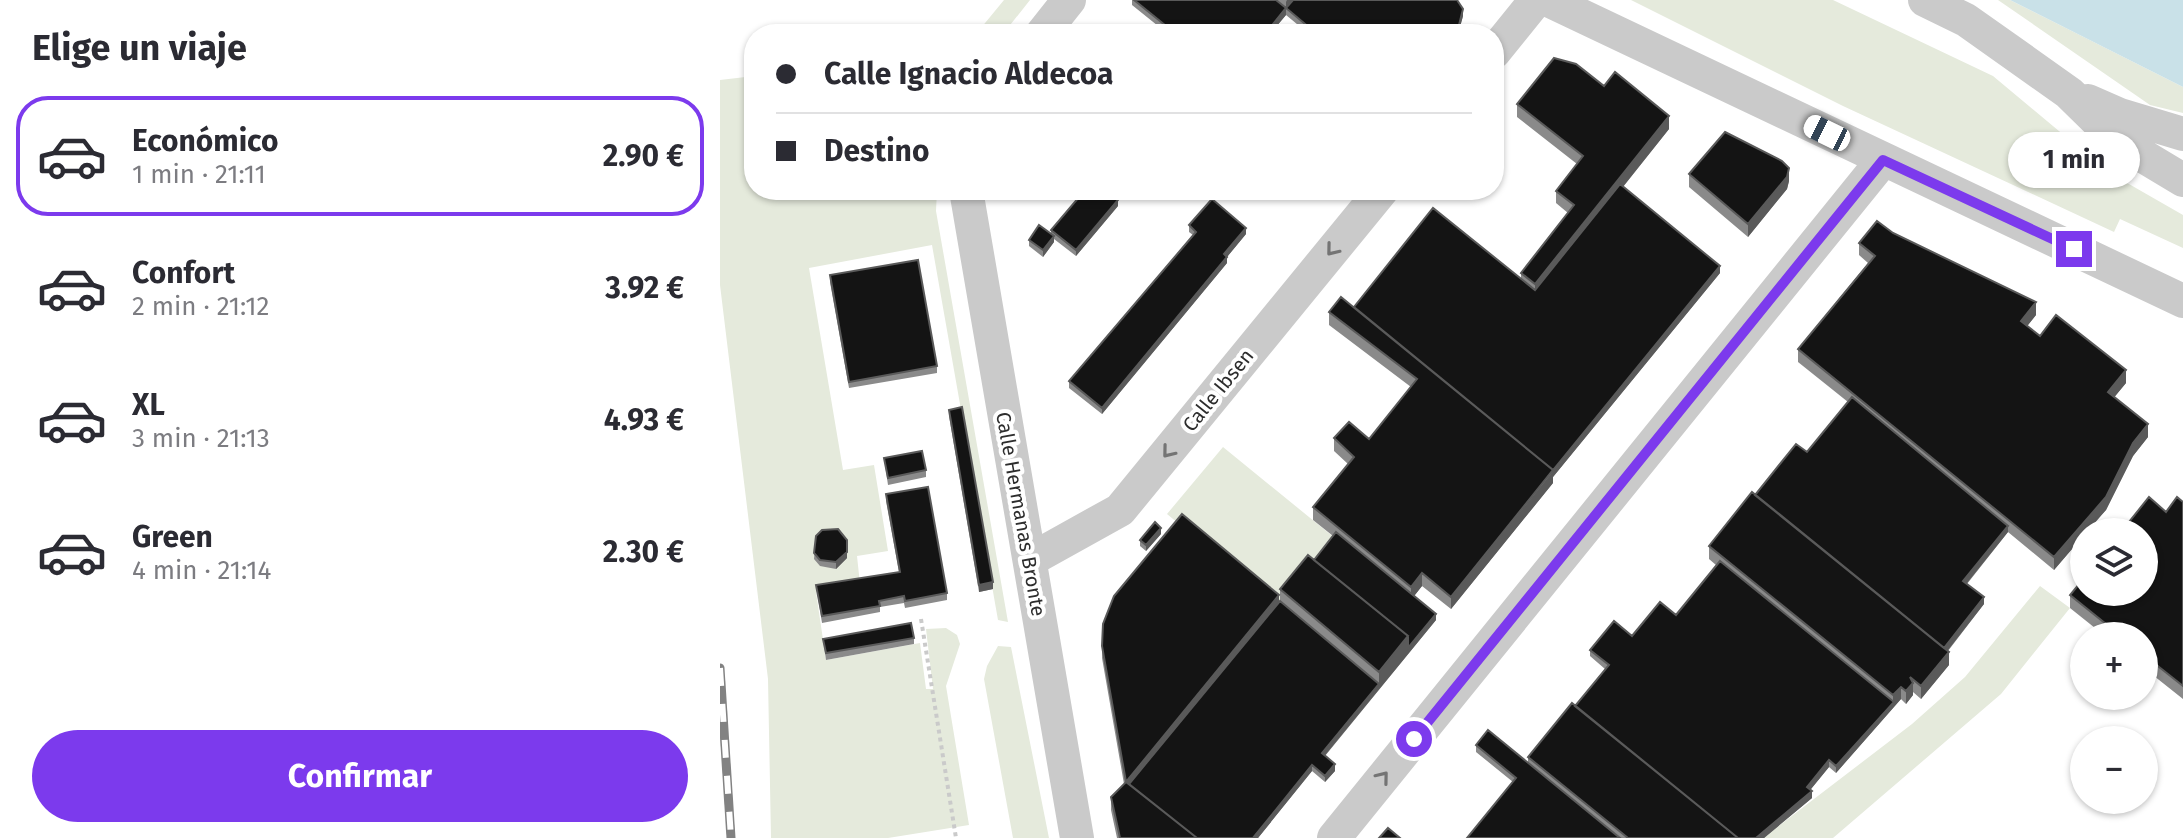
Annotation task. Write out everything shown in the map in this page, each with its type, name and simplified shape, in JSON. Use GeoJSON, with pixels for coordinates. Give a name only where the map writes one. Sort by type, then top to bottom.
{"type":"FeatureCollection","features":[{"type":"Feature","properties":{"kind":"street"},"geometry":{"type":"LineString","coordinates":[[1050,24],[1069,0]]}},
{"type":"Feature","properties":{"kind":"street"},"geometry":{"type":"LineString","coordinates":[[1504,40],[1536,0]]}},
{"type":"Feature","properties":{"kind":"street"},"geometry":{"type":"LineString","coordinates":[[1548,0],[2183,301]]}},
{"type":"Feature","properties":{"kind":"street"},"geometry":{"type":"LineString","coordinates":[[1925,0],[1966,20],[2069,93],[2118,141],[2183,180]]}},
{"type":"Feature","properties":{"kind":"street"},"geometry":{"type":"LineString","coordinates":[[2069,93],[2120,115],[2183,134]]}},
{"type":"Feature","properties":{"kind":"street"},"geometry":{"type":"LineString","coordinates":[[1334,838],[1883,160]]}},
{"type":"Feature","properties":{"kind":"street","name":"Calle Hermanas Bronte"},"geometry":{"type":"LineString","coordinates":[[968,200],[1077,838]]}},
{"type":"Feature","properties":{"kind":"street","name":"Calle Ibsen"},"geometry":{"type":"LineString","coordinates":[[1030,560],[1120,510],[1374,200]]}},
{"type":"Feature","properties":{"kind":"path"},"geometry":{"type":"LineString","coordinates":[[921,619],[956,838]]}},
{"type":"Feature","properties":{"kind":"shaded area"},"geometry":{"type":"Polygon","coordinates":[[[1004,0],[1030,0],[1011,24],[984,24],[1004,0]]]}},
{"type":"Feature","properties":{"kind":"shaded area"},"geometry":{"type":"Polygon","coordinates":[[[1631,0],[1833,0],[1993,76],[2108,172],[2183,215],[2183,248],[2120,219],[2114,232],[1843,106],[1631,0]]]}},
{"type":"Feature","properties":{"kind":"shaded area"},"geometry":{"type":"Polygon","coordinates":[[[1998,0],[2010,0],[2183,87],[2183,113],[2150,105],[1998,0]]]}},
{"type":"Feature","properties":{"kind":"shaded area"},"geometry":{"type":"Polygon","coordinates":[[[744,77],[744,200],[937,200],[1008,622],[998,620],[932,245],[809,268],[843,470],[874,465],[888,551],[857,556],[860,584],[816,592],[826,660],[920,643],[926,689],[933,689],[926,629],[946,628],[957,635],[960,644],[946,686],[969,825],[888,838],[771,838],[768,679],[720,285],[720,80],[744,77]]]}},
{"type":"Feature","properties":{"kind":"shaded area"},"geometry":{"type":"Polygon","coordinates":[[[1223,447],[1336,539],[1280,608],[1167,514],[1223,447]]]}},
{"type":"Feature","properties":{"kind":"shaded area"},"geometry":{"type":"Polygon","coordinates":[[[2040,586],[2070,608],[2001,694],[1833,838],[1763,838],[1912,724],[1965,677],[2040,586]]]}},
{"type":"Feature","properties":{"kind":"shaded area"},"geometry":{"type":"Polygon","coordinates":[[[998,646],[1011,647],[1049,838],[1013,838],[984,679],[998,646]]]}},
{"type":"Feature","properties":{"kind":"water"},"geometry":{"type":"Polygon","coordinates":[[[2010,0],[2183,0],[2183,87],[2010,0]]]}},
{"type":"Feature","properties":{"kind":"building"},"geometry":{"type":"Polygon","coordinates":[[[1134,0],[1276,0],[1286,8],[1273,24],[1164,24],[1134,0]]]}},
{"type":"Feature","properties":{"kind":"building"},"geometry":{"type":"Polygon","coordinates":[[[1293,0],[1457,0],[1463,9],[1459,24],[1305,24],[1286,8],[1293,0]]]}},
{"type":"Feature","properties":{"kind":"building"},"geometry":{"type":"Polygon","coordinates":[[[1554,58],[1576,64],[1604,86],[1615,72],[1669,116],[1535,284],[1521,273],[1574,205],[1556,191],[1583,156],[1517,104],[1554,58]]]}},
{"type":"Feature","properties":{"kind":"building"},"geometry":{"type":"Polygon","coordinates":[[[1725,132],[1782,161],[1789,168],[1787,177],[1748,224],[1689,174],[1725,132]]]}},
{"type":"Feature","properties":{"kind":"building"},"geometry":{"type":"Polygon","coordinates":[[[1620,184],[1720,266],[1550,474],[1553,470],[1354,307],[1433,208],[1535,290],[1620,184]]]}},
{"type":"Feature","properties":{"kind":"building"},"geometry":{"type":"Polygon","coordinates":[[[1076,200],[1118,200],[1076,250],[1051,230],[1076,200]]]}},
{"type":"Feature","properties":{"kind":"building"},"geometry":{"type":"Polygon","coordinates":[[[1213,200],[1246,228],[1224,254],[1227,257],[1102,408],[1069,381],[1196,232],[1189,225],[1213,200]]]}},
{"type":"Feature","properties":{"kind":"building"},"geometry":{"type":"Polygon","coordinates":[[[1877,221],[1893,233],[2036,302],[2021,321],[2040,336],[2056,315],[2126,370],[2108,392],[2148,424],[2133,443],[2106,497],[2088,518],[2070,518],[2070,539],[2054,557],[1798,349],[1875,256],[1859,243],[1877,221]]]}},
{"type":"Feature","properties":{"kind":"building"},"geometry":{"type":"Polygon","coordinates":[[[1039,225],[1054,236],[1043,250],[1029,240],[1039,225]]]}},
{"type":"Feature","properties":{"kind":"building"},"geometry":{"type":"Polygon","coordinates":[[[918,260],[937,366],[849,382],[830,275],[918,260]]]}},
{"type":"Feature","properties":{"kind":"building"},"geometry":{"type":"Polygon","coordinates":[[[1341,297],[1553,470],[1451,597],[1422,573],[1411,587],[1313,507],[1354,457],[1334,438],[1349,422],[1369,439],[1417,379],[1329,312],[1341,297]]]}},
{"type":"Feature","properties":{"kind":"building"},"geometry":{"type":"Polygon","coordinates":[[[1852,397],[2008,526],[1963,581],[1984,597],[1944,648],[1755,495],[1796,444],[1807,452],[1852,397]]]}},
{"type":"Feature","properties":{"kind":"building"},"geometry":{"type":"Polygon","coordinates":[[[962,407],[993,582],[979,585],[949,410],[962,407]]]}},
{"type":"Feature","properties":{"kind":"building"},"geometry":{"type":"Polygon","coordinates":[[[922,451],[926,470],[888,478],[884,458],[922,451]]]}},
{"type":"Feature","properties":{"kind":"building"},"geometry":{"type":"Polygon","coordinates":[[[928,487],[947,593],[905,601],[904,596],[879,601],[880,606],[822,616],[816,585],[900,572],[886,494],[928,487]]]}},
{"type":"Feature","properties":{"kind":"building"},"geometry":{"type":"Polygon","coordinates":[[[1752,492],[1949,652],[1921,686],[1910,677],[1913,683],[1906,691],[1901,687],[1893,695],[1709,546],[1752,492]]]}},
{"type":"Feature","properties":{"kind":"building"},"geometry":{"type":"Polygon","coordinates":[[[2149,497],[2166,512],[2177,497],[2183,502],[2183,686],[2158,666],[2158,622],[2104,622],[2084,606],[2158,606],[2158,518],[2132,518],[2149,497]]]}},
{"type":"Feature","properties":{"kind":"building"},"geometry":{"type":"Polygon","coordinates":[[[1182,514],[1279,595],[1126,782],[1102,646],[1103,624],[1114,596],[1182,514]]]}},
{"type":"Feature","properties":{"kind":"building"},"geometry":{"type":"Polygon","coordinates":[[[1155,522],[1161,528],[1146,545],[1140,540],[1155,522]]]}},
{"type":"Feature","properties":{"kind":"building"},"geometry":{"type":"Polygon","coordinates":[[[838,529],[847,540],[847,552],[836,562],[820,560],[814,553],[816,536],[822,530],[838,529]]]}},
{"type":"Feature","properties":{"kind":"building"},"geometry":{"type":"Polygon","coordinates":[[[1336,532],[1436,614],[1408,648],[1408,636],[1314,560],[1336,532]]]}},
{"type":"Feature","properties":{"kind":"building"},"geometry":{"type":"Polygon","coordinates":[[[1308,555],[1408,636],[1379,672],[1280,589],[1308,555]]]}},
{"type":"Feature","properties":{"kind":"building"},"geometry":{"type":"Polygon","coordinates":[[[1720,561],[1894,702],[1836,766],[1829,760],[1807,787],[1812,791],[1756,838],[1738,838],[1575,706],[1609,665],[1590,650],[1614,621],[1632,636],[1660,602],[1676,615],[1720,561]]]}},
{"type":"Feature","properties":{"kind":"building"},"geometry":{"type":"Polygon","coordinates":[[[1280,601],[1379,684],[1322,753],[1335,764],[1325,776],[1312,765],[1253,838],[1197,838],[1129,784],[1280,601]]]}},
{"type":"Feature","properties":{"kind":"building"},"geometry":{"type":"Polygon","coordinates":[[[911,623],[914,638],[826,653],[823,639],[911,623]]]}},
{"type":"Feature","properties":{"kind":"building"},"geometry":{"type":"Polygon","coordinates":[[[1572,703],[1738,838],[1628,838],[1528,757],[1572,703]]]}},
{"type":"Feature","properties":{"kind":"building"},"geometry":{"type":"Polygon","coordinates":[[[1488,730],[1620,838],[1467,838],[1516,778],[1476,745],[1488,730]]]}},
{"type":"Feature","properties":{"kind":"building"},"geometry":{"type":"Polygon","coordinates":[[[1126,782],[1197,838],[1120,838],[1111,797],[1126,782]]]}},
{"type":"Feature","properties":{"kind":"building"},"geometry":{"type":"Polygon","coordinates":[[[1388,828],[1400,838],[1379,838],[1388,828]]]}},
{"type":"Feature","properties":{"kind":"railway"},"geometry":{"type":"LineString","coordinates":[[720,668],[731,838]]}},
{"type":"Feature","properties":{"kind":"route"},"geometry":{"type":"LineString","coordinates":[[1414,739],[1883,160],[2074,249]]}}]}
